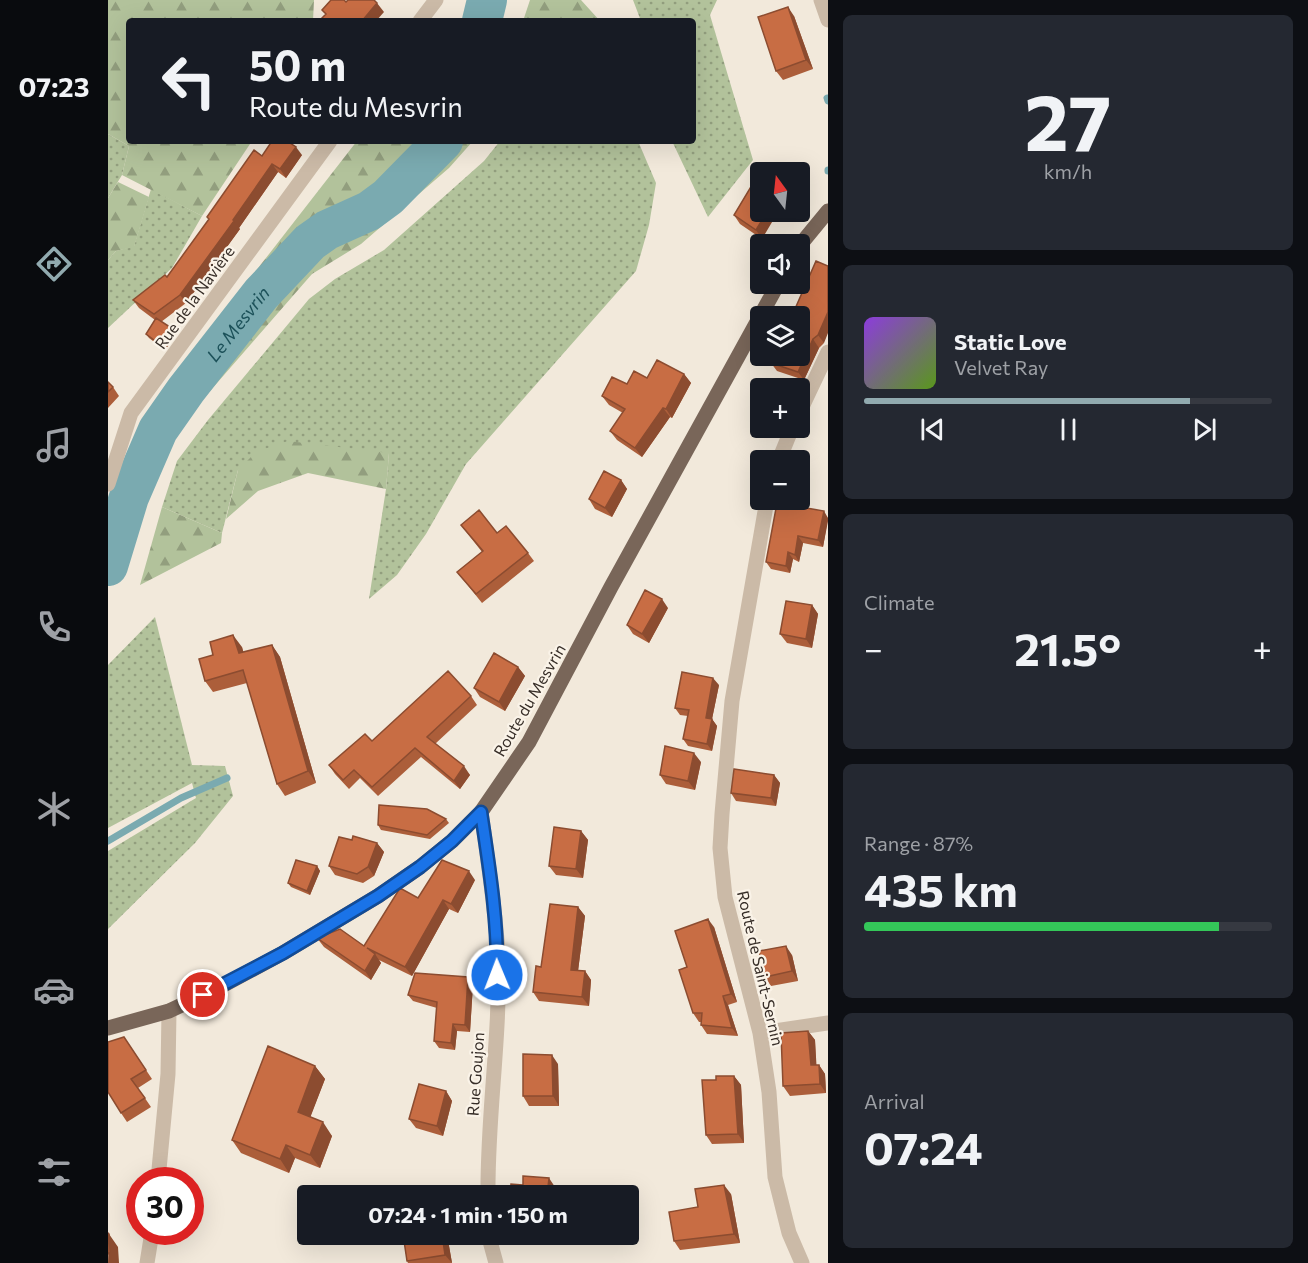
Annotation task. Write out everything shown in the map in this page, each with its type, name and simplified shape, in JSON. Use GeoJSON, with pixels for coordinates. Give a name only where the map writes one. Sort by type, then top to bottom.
{"type":"FeatureCollection","features":[{"type":"Feature","properties":{"kind":"main road"},"geometry":{"type":"LineString","coordinates":[[808,234],[828,211]]}},
{"type":"Feature","properties":{"kind":"main road","name":"Route du Mesvrin"},"geometry":{"type":"LineString","coordinates":[[108,1028],[169,1011],[283,953],[378,896],[420,867],[452,841],[481,812],[529,742],[611,587],[772,294]]}},
{"type":"Feature","properties":{"kind":"street"},"geometry":{"type":"LineString","coordinates":[[422,18],[436,0]]}},
{"type":"Feature","properties":{"kind":"street"},"geometry":{"type":"LineString","coordinates":[[821,0],[828,20]]}},
{"type":"Feature","properties":{"kind":"street","name":"Rue de la Navière"},"geometry":{"type":"LineString","coordinates":[[108,484],[131,413],[328,144]]}},
{"type":"Feature","properties":{"kind":"street"},"geometry":{"type":"LineString","coordinates":[[810,390],[828,352]]}},
{"type":"Feature","properties":{"kind":"street","name":"Route de Saint-Sernin"},"geometry":{"type":"LineString","coordinates":[[764,510],[732,701],[720,848],[724,897],[760,1033],[769,1092],[775,1177],[789,1233],[802,1263]]}},
{"type":"Feature","properties":{"kind":"street","name":"Rue Goujon"},"geometry":{"type":"LineString","coordinates":[[481,812],[492,879],[498,954],[488,1185]]}},
{"type":"Feature","properties":{"kind":"street"},"geometry":{"type":"LineString","coordinates":[[159,1167],[168,1074],[169,1011]]}},
{"type":"Feature","properties":{"kind":"street"},"geometry":{"type":"LineString","coordinates":[[760,1033],[828,1023]]}},
{"type":"Feature","properties":{"kind":"street"},"geometry":{"type":"LineString","coordinates":[[147,1263],[150,1245]]}},
{"type":"Feature","properties":{"kind":"street"},"geometry":{"type":"LineString","coordinates":[[491,1245],[496,1263]]}},
{"type":"Feature","properties":{"kind":"green space"},"geometry":{"type":"Polygon","coordinates":[[[108,0],[314,0],[313,18],[126,18],[126,144],[250,144],[202,216],[122,175],[129,146],[108,134],[108,0]]]}},
{"type":"Feature","properties":{"kind":"green space"},"geometry":{"type":"Polygon","coordinates":[[[530,0],[581,0],[597,18],[524,18],[530,0]]]}},
{"type":"Feature","properties":{"kind":"green space"},"geometry":{"type":"Polygon","coordinates":[[[633,0],[717,0],[710,15],[753,160],[708,217],[673,144],[696,144],[696,18],[640,18],[633,0]]]}},
{"type":"Feature","properties":{"kind":"green space"},"geometry":{"type":"Polygon","coordinates":[[[108,134],[129,146],[122,175],[108,198],[108,134]]]}},
{"type":"Feature","properties":{"kind":"green space"},"geometry":{"type":"Polygon","coordinates":[[[355,144],[426,144],[373,199],[350,209],[310,234],[240,307],[241,290],[355,144]]]}},
{"type":"Feature","properties":{"kind":"green space"},"geometry":{"type":"Polygon","coordinates":[[[447,144],[470,144],[449,168],[361,244],[312,274],[177,429],[178,417],[263,307],[328,239],[364,225],[389,204],[447,144]]]}},
{"type":"Feature","properties":{"kind":"green space"},"geometry":{"type":"Polygon","coordinates":[[[498,144],[639,144],[656,183],[649,225],[636,271],[466,464],[426,534],[397,575],[369,599],[386,489],[389,453],[238,470],[222,533],[162,507],[177,461],[208,420],[309,299],[335,279],[384,250],[484,161],[498,144]]]}},
{"type":"Feature","properties":{"kind":"green space"},"geometry":{"type":"Polygon","coordinates":[[[118,182],[149,197],[134,247],[116,251],[108,260],[108,198],[118,182]]]}},
{"type":"Feature","properties":{"kind":"green space"},"geometry":{"type":"Polygon","coordinates":[[[151,189],[202,216],[172,268],[108,328],[108,260],[116,251],[134,246],[151,189]]]}},
{"type":"Feature","properties":{"kind":"green space"},"geometry":{"type":"Polygon","coordinates":[[[288,441],[389,453],[386,489],[308,473],[258,491],[226,519],[238,470],[256,452],[288,441]]]}},
{"type":"Feature","properties":{"kind":"green space"},"geometry":{"type":"Polygon","coordinates":[[[162,507],[222,533],[221,543],[140,585],[162,507]]]}},
{"type":"Feature","properties":{"kind":"green space"},"geometry":{"type":"Polygon","coordinates":[[[155,617],[192,765],[225,766],[233,796],[195,843],[108,929],[108,851],[196,798],[192,783],[108,828],[108,665],[155,617]]]}},
{"type":"Feature","properties":{"kind":"building"},"geometry":{"type":"Polygon","coordinates":[[[331,0],[346,2],[348,0],[374,0],[377,3],[364,18],[322,18],[326,14],[322,10],[331,0]]]}},
{"type":"Feature","properties":{"kind":"building"},"geometry":{"type":"Polygon","coordinates":[[[788,7],[806,60],[776,71],[758,17],[788,7]]]}},
{"type":"Feature","properties":{"kind":"building"},"geometry":{"type":"Polygon","coordinates":[[[270,144],[292,144],[296,147],[280,169],[272,164],[180,295],[154,314],[133,300],[165,275],[167,277],[209,219],[207,217],[254,150],[262,156],[270,144]]]}},
{"type":"Feature","properties":{"kind":"building"},"geometry":{"type":"Polygon","coordinates":[[[750,188],[750,222],[761,222],[756,230],[734,215],[750,188]]]}},
{"type":"Feature","properties":{"kind":"building"},"geometry":{"type":"Polygon","coordinates":[[[816,261],[828,266],[828,312],[818,335],[810,346],[810,306],[796,306],[802,294],[810,294],[810,275],[816,261]]]}},
{"type":"Feature","properties":{"kind":"building"},"geometry":{"type":"Polygon","coordinates":[[[156,318],[173,329],[162,346],[146,334],[156,318]]]}},
{"type":"Feature","properties":{"kind":"building"},"geometry":{"type":"Polygon","coordinates":[[[657,360],[684,374],[666,409],[663,408],[635,448],[610,431],[625,409],[602,396],[612,377],[627,384],[634,371],[647,378],[657,360]]]}},
{"type":"Feature","properties":{"kind":"building"},"geometry":{"type":"Polygon","coordinates":[[[780,366],[801,366],[798,372],[780,366]]]}},
{"type":"Feature","properties":{"kind":"building"},"geometry":{"type":"Polygon","coordinates":[[[108,382],[113,387],[108,392],[108,382]]]}},
{"type":"Feature","properties":{"kind":"building"},"geometry":{"type":"Polygon","coordinates":[[[604,471],[621,480],[605,508],[589,499],[604,471]]]}},
{"type":"Feature","properties":{"kind":"building"},"geometry":{"type":"Polygon","coordinates":[[[810,509],[824,511],[818,540],[798,536],[795,555],[788,552],[786,566],[766,562],[776,510],[810,509]]]}},
{"type":"Feature","properties":{"kind":"building"},"geometry":{"type":"Polygon","coordinates":[[[479,510],[497,533],[506,526],[528,553],[476,594],[457,572],[483,551],[461,525],[479,510]]]}},
{"type":"Feature","properties":{"kind":"building"},"geometry":{"type":"Polygon","coordinates":[[[645,590],[662,599],[642,634],[627,625],[645,590]]]}},
{"type":"Feature","properties":{"kind":"building"},"geometry":{"type":"Polygon","coordinates":[[[786,601],[812,605],[806,639],[780,634],[786,601]]]}},
{"type":"Feature","properties":{"kind":"building"},"geometry":{"type":"Polygon","coordinates":[[[233,635],[239,653],[272,645],[308,771],[277,784],[243,670],[205,681],[199,659],[213,655],[210,642],[233,635]]]}},
{"type":"Feature","properties":{"kind":"building"},"geometry":{"type":"Polygon","coordinates":[[[494,653],[518,667],[499,702],[474,688],[494,653]]]}},
{"type":"Feature","properties":{"kind":"building"},"geometry":{"type":"Polygon","coordinates":[[[448,671],[471,696],[427,737],[464,766],[454,781],[415,748],[372,787],[354,770],[343,780],[329,765],[365,734],[372,741],[448,671]]]}},
{"type":"Feature","properties":{"kind":"building"},"geometry":{"type":"Polygon","coordinates":[[[682,672],[713,678],[706,718],[712,719],[707,744],[683,739],[689,710],[675,708],[682,672]]]}},
{"type":"Feature","properties":{"kind":"building"},"geometry":{"type":"Polygon","coordinates":[[[665,746],[694,753],[688,781],[660,775],[665,746]]]}},
{"type":"Feature","properties":{"kind":"building"},"geometry":{"type":"Polygon","coordinates":[[[734,769],[774,775],[771,798],[731,793],[734,769]]]}},
{"type":"Feature","properties":{"kind":"building"},"geometry":{"type":"Polygon","coordinates":[[[379,805],[427,809],[446,819],[427,835],[378,825],[379,805]]]}},
{"type":"Feature","properties":{"kind":"building"},"geometry":{"type":"Polygon","coordinates":[[[554,827],[581,831],[576,869],[549,866],[554,827]]]}},
{"type":"Feature","properties":{"kind":"building"},"geometry":{"type":"Polygon","coordinates":[[[353,836],[377,843],[368,867],[357,874],[329,866],[339,837],[352,840],[353,836]]]}},
{"type":"Feature","properties":{"kind":"building"},"geometry":{"type":"Polygon","coordinates":[[[296,860],[317,866],[307,891],[288,883],[296,860]]]}},
{"type":"Feature","properties":{"kind":"building"},"geometry":{"type":"Polygon","coordinates":[[[442,860],[469,871],[451,904],[443,900],[405,967],[367,948],[375,954],[365,971],[317,938],[340,929],[364,946],[400,888],[418,898],[442,860]]]}},
{"type":"Feature","properties":{"kind":"building"},"geometry":{"type":"Polygon","coordinates":[[[550,904],[578,907],[571,970],[585,971],[582,997],[533,992],[536,966],[541,967],[550,904]]]}},
{"type":"Feature","properties":{"kind":"building"},"geometry":{"type":"Polygon","coordinates":[[[708,919],[731,994],[723,996],[732,1028],[701,1025],[702,1013],[693,1013],[679,970],[687,967],[675,931],[708,919]]]}},
{"type":"Feature","properties":{"kind":"building"},"geometry":{"type":"Polygon","coordinates":[[[786,946],[792,971],[765,977],[759,951],[786,946]]]}},
{"type":"Feature","properties":{"kind":"building"},"geometry":{"type":"Polygon","coordinates":[[[415,973],[468,977],[465,1025],[453,1024],[451,1043],[434,1041],[437,1002],[408,995],[415,973]]]}},
{"type":"Feature","properties":{"kind":"building"},"geometry":{"type":"Polygon","coordinates":[[[808,1031],[811,1065],[819,1065],[820,1084],[783,1086],[781,1033],[808,1031]]]}},
{"type":"Feature","properties":{"kind":"building"},"geometry":{"type":"Polygon","coordinates":[[[124,1037],[146,1070],[131,1079],[145,1098],[121,1113],[108,1092],[108,1042],[124,1037]]]}},
{"type":"Feature","properties":{"kind":"building"},"geometry":{"type":"Polygon","coordinates":[[[268,1046],[315,1066],[298,1112],[323,1122],[310,1155],[286,1145],[280,1159],[232,1140],[268,1046]]]}},
{"type":"Feature","properties":{"kind":"building"},"geometry":{"type":"Polygon","coordinates":[[[523,1054],[552,1055],[553,1096],[523,1096],[523,1054]]]}},
{"type":"Feature","properties":{"kind":"building"},"geometry":{"type":"Polygon","coordinates":[[[716,1076],[734,1076],[738,1134],[706,1135],[702,1080],[716,1080],[716,1076]]]}},
{"type":"Feature","properties":{"kind":"building"},"geometry":{"type":"Polygon","coordinates":[[[419,1084],[446,1091],[437,1126],[409,1119],[419,1084]]]}},
{"type":"Feature","properties":{"kind":"building"},"geometry":{"type":"Polygon","coordinates":[[[523,1176],[549,1178],[548,1185],[523,1185],[523,1176]]]}},
{"type":"Feature","properties":{"kind":"building"},"geometry":{"type":"Polygon","coordinates":[[[724,1185],[734,1234],[674,1241],[669,1212],[698,1207],[695,1189],[724,1185]]]}},
{"type":"Feature","properties":{"kind":"building"},"geometry":{"type":"Polygon","coordinates":[[[108,1233],[110,1252],[108,1254],[108,1233]]]}},
{"type":"Feature","properties":{"kind":"building"},"geometry":{"type":"Polygon","coordinates":[[[405,1245],[444,1245],[445,1255],[407,1261],[405,1245]]]}},
{"type":"Feature","properties":{"kind":"waterway","name":"Le Mesvrin"},"geometry":{"type":"LineString","coordinates":[[483,18],[487,0]]}},
{"type":"Feature","properties":{"kind":"waterway","name":"Le Mesvrin"},"geometry":{"type":"LineString","coordinates":[[108,566],[129,497],[158,430],[186,390],[261,294],[310,242],[327,230],[369,211],[388,197],[440,144]]}},
{"type":"Feature","properties":{"kind":"waterway"},"geometry":{"type":"LineString","coordinates":[[108,841],[181,798],[227,778]]}},
{"type":"Feature","properties":{"kind":"route"},"geometry":{"type":"LineString","coordinates":[[203,995],[283,953],[378,896],[452,841],[481,812],[492,879],[498,954],[497,975]]}}]}
